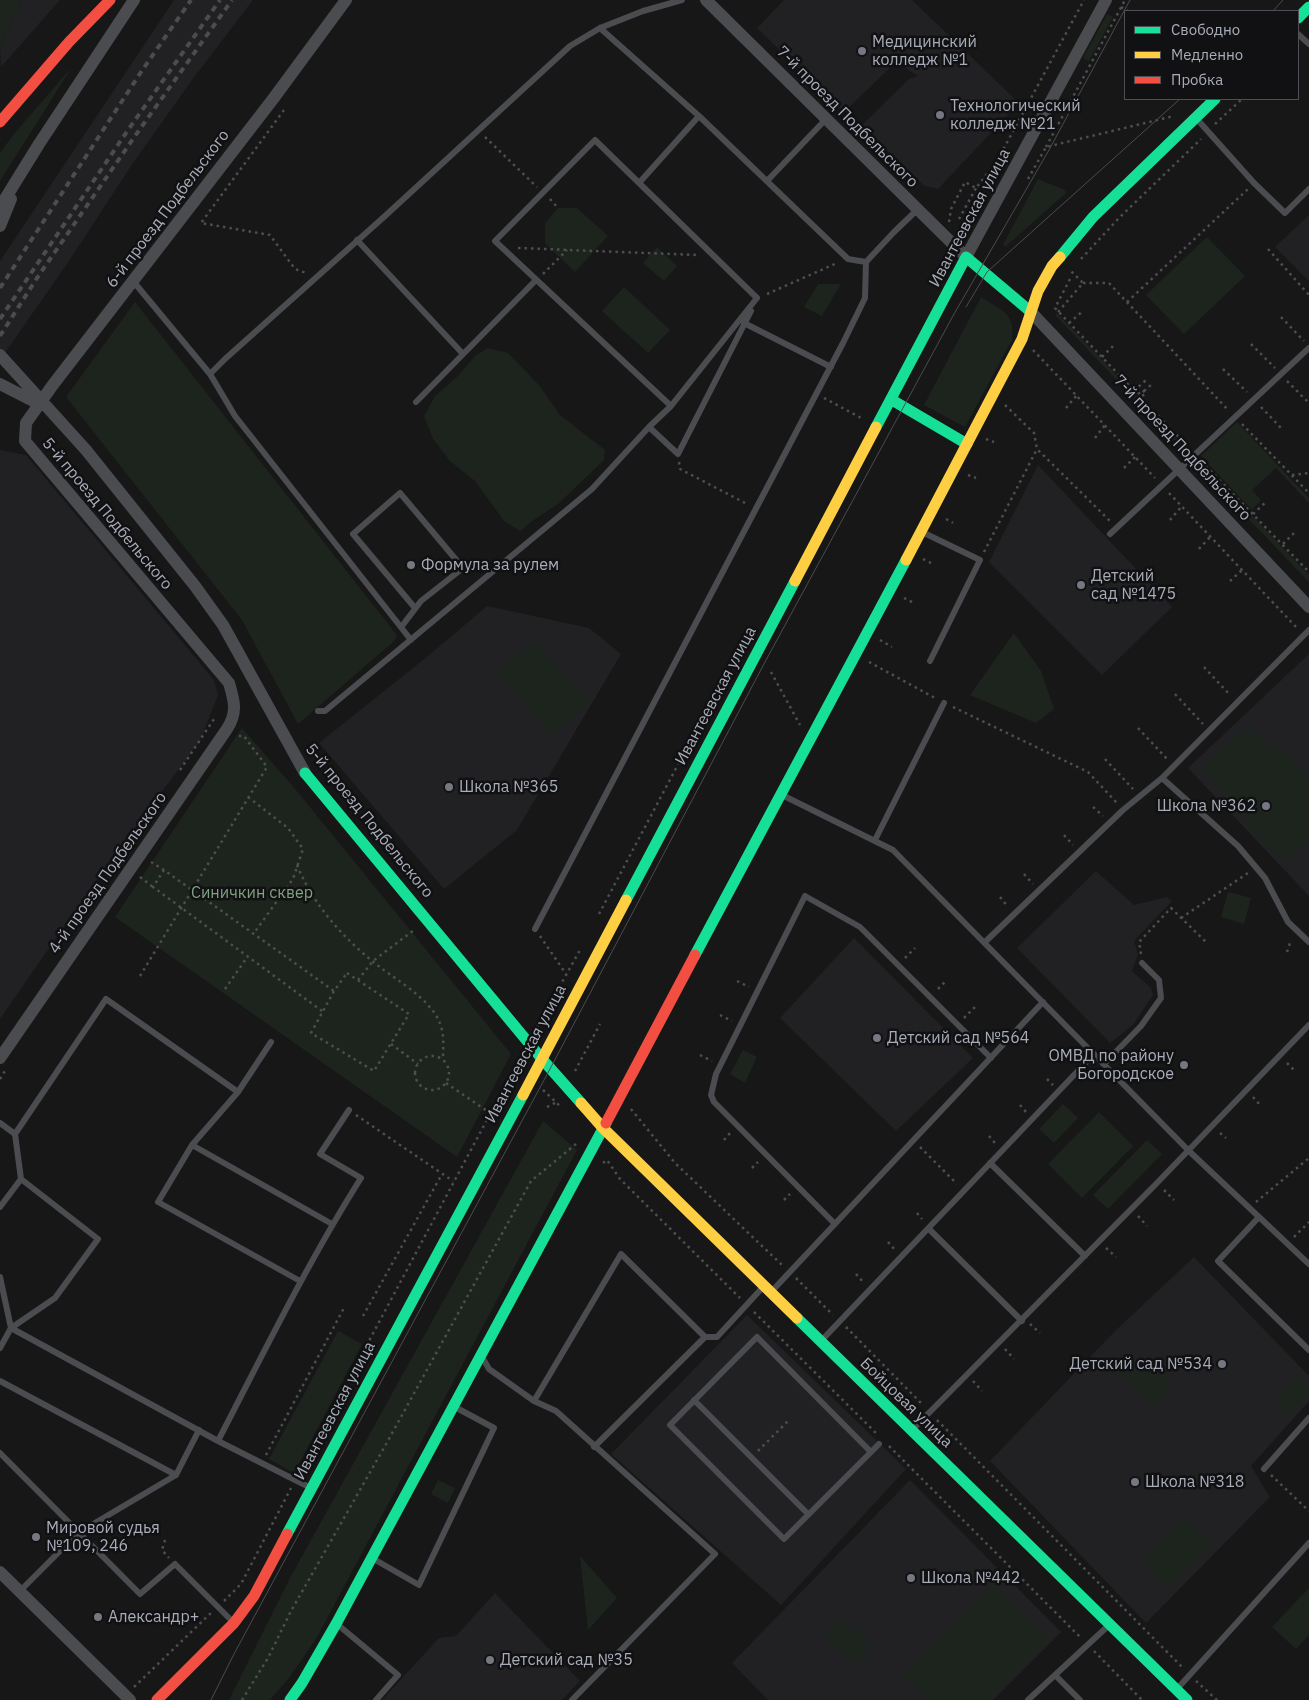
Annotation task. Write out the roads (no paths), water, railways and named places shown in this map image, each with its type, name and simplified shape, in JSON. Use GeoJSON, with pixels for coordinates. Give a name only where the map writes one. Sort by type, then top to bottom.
{"type":"FeatureCollection","features":[{"type":"Feature","properties":{"kind":"street"},"geometry":{"type":"LineString","coordinates":[[0,122],[69,42],[110,0]]}},
{"type":"Feature","properties":{"kind":"street"},"geometry":{"type":"LineString","coordinates":[[0,207],[134,0]]}},
{"type":"Feature","properties":{"kind":"street","name":"6-й проезд Подбельского"},"geometry":{"type":"LineString","coordinates":[[24,441],[26,424],[52,386],[273,99],[346,0]]}},
{"type":"Feature","properties":{"kind":"street","name":"7-й проезд Подбельского"},"geometry":{"type":"LineString","coordinates":[[706,0],[966,257]]}},
{"type":"Feature","properties":{"kind":"street","name":"Ивантеевская улица"},"geometry":{"type":"LineString","coordinates":[[157,1700],[234,1623],[254,1596],[542,1059],[966,257],[1106,0]]}},
{"type":"Feature","properties":{"kind":"street"},"geometry":{"type":"LineString","coordinates":[[1299,17],[1309,7]]}},
{"type":"Feature","properties":{"kind":"street"},"geometry":{"type":"LineString","coordinates":[[290,1700],[336,1624],[921,531],[1022,339],[1038,291],[1047,275],[1069,245],[1093,218],[1214,100]]}},
{"type":"Feature","properties":{"kind":"street"},"geometry":{"type":"LineString","coordinates":[[0,226],[22,171]]}},
{"type":"Feature","properties":{"kind":"street"},"geometry":{"type":"LineString","coordinates":[[966,257],[1031,312]]}},
{"type":"Feature","properties":{"kind":"street","name":"7-й проезд Подбельского"},"geometry":{"type":"LineString","coordinates":[[1031,312],[1309,606]]}},
{"type":"Feature","properties":{"kind":"street"},"geometry":{"type":"LineString","coordinates":[[0,355],[56,415]]}},
{"type":"Feature","properties":{"kind":"street"},"geometry":{"type":"LineString","coordinates":[[0,384],[33,400],[56,415]]}},
{"type":"Feature","properties":{"kind":"street"},"geometry":{"type":"LineString","coordinates":[[892,400],[967,444]]}},
{"type":"Feature","properties":{"kind":"street","name":"5-й проезд Подбельского"},"geometry":{"type":"LineString","coordinates":[[56,415],[195,586],[223,625],[305,772],[566,1086]]}},
{"type":"Feature","properties":{"kind":"street","name":"5-й проезд Подбельского"},"geometry":{"type":"LineString","coordinates":[[24,441],[229,682],[235,704]]}},
{"type":"Feature","properties":{"kind":"street","name":"4-й проезд Подбельского"},"geometry":{"type":"LineString","coordinates":[[0,1058],[230,725],[235,704]]}},
{"type":"Feature","properties":{"kind":"street","name":"Бойцовая улица"},"geometry":{"type":"LineString","coordinates":[[566,1086],[603,1128],[1187,1700]]}},
{"type":"Feature","properties":{"kind":"street"},"geometry":{"type":"LineString","coordinates":[[0,1572],[130,1700]]}},
{"type":"Feature","properties":{"kind":"lane"},"geometry":{"type":"LineString","coordinates":[[210,374],[224,359],[317,277],[570,46],[600,28],[643,10],[682,0]]}},
{"type":"Feature","properties":{"kind":"lane"},"geometry":{"type":"LineString","coordinates":[[600,28],[699,116],[848,259],[866,262]]}},
{"type":"Feature","properties":{"kind":"lane"},"geometry":{"type":"LineString","coordinates":[[1299,35],[1309,44]]}},
{"type":"Feature","properties":{"kind":"lane"},"geometry":{"type":"LineString","coordinates":[[639,183],[699,116]]}},
{"type":"Feature","properties":{"kind":"lane"},"geometry":{"type":"LineString","coordinates":[[1195,117],[1254,183],[1285,213],[1309,190]]}},
{"type":"Feature","properties":{"kind":"lane"},"geometry":{"type":"LineString","coordinates":[[767,181],[826,119]]}},
{"type":"Feature","properties":{"kind":"lane"},"geometry":{"type":"LineString","coordinates":[[671,406],[495,241],[595,140],[757,298]]}},
{"type":"Feature","properties":{"kind":"lane"},"geometry":{"type":"LineString","coordinates":[[536,929],[755,508],[817,394],[865,298],[866,262],[918,210]]}},
{"type":"Feature","properties":{"kind":"lane"},"geometry":{"type":"LineString","coordinates":[[357,240],[463,354]]}},
{"type":"Feature","properties":{"kind":"lane"},"geometry":{"type":"LineString","coordinates":[[416,402],[536,280]]}},
{"type":"Feature","properties":{"kind":"lane"},"geometry":{"type":"LineString","coordinates":[[133,281],[210,374],[235,416],[402,626],[411,640]]}},
{"type":"Feature","properties":{"kind":"lane"},"geometry":{"type":"LineString","coordinates":[[649,427],[678,454],[757,298]]}},
{"type":"Feature","properties":{"kind":"lane"},"geometry":{"type":"LineString","coordinates":[[318,711],[325,711],[592,489],[671,406],[757,298]]}},
{"type":"Feature","properties":{"kind":"lane"},"geometry":{"type":"LineString","coordinates":[[744,323],[830,367]]}},
{"type":"Feature","properties":{"kind":"lane"},"geometry":{"type":"LineString","coordinates":[[1110,534],[1309,347]]}},
{"type":"Feature","properties":{"kind":"lane"},"geometry":{"type":"LineString","coordinates":[[402,626],[420,602],[463,568],[400,493],[353,534],[415,608]]}},
{"type":"Feature","properties":{"kind":"lane"},"geometry":{"type":"LineString","coordinates":[[921,531],[980,560],[930,661]]}},
{"type":"Feature","properties":{"kind":"lane"},"geometry":{"type":"LineString","coordinates":[[985,942],[1123,810],[1162,778],[1309,630]]}},
{"type":"Feature","properties":{"kind":"lane"},"geometry":{"type":"LineString","coordinates":[[875,840],[944,703]]}},
{"type":"Feature","properties":{"kind":"lane"},"geometry":{"type":"LineString","coordinates":[[1162,778],[1238,846],[1264,878],[1288,922],[1309,942]]}},
{"type":"Feature","properties":{"kind":"lane"},"geometry":{"type":"LineString","coordinates":[[780,794],[893,850],[1189,1150],[1309,1264]]}},
{"type":"Feature","properties":{"kind":"lane"},"geometry":{"type":"LineString","coordinates":[[835,1224],[714,1102],[711,1095],[713,1085],[805,896],[860,927],[991,1058]]}},
{"type":"Feature","properties":{"kind":"lane"},"geometry":{"type":"LineString","coordinates":[[1104,1064],[1141,1026],[1161,998],[1159,980],[1142,963]]}},
{"type":"Feature","properties":{"kind":"lane"},"geometry":{"type":"LineString","coordinates":[[0,1348],[11,1328],[56,1298],[98,1240],[21,1179],[15,1134],[106,999],[238,1092]]}},
{"type":"Feature","properties":{"kind":"lane"},"geometry":{"type":"LineString","coordinates":[[594,1446],[705,1337],[717,1337],[746,1304],[768,1289],[835,1224],[1043,1002]]}},
{"type":"Feature","properties":{"kind":"lane"},"geometry":{"type":"LineString","coordinates":[[911,1431],[1022,1321],[1309,1025]]}},
{"type":"Feature","properties":{"kind":"lane"},"geometry":{"type":"LineString","coordinates":[[271,1042],[238,1092],[192,1145],[158,1202],[300,1281]]}},
{"type":"Feature","properties":{"kind":"lane"},"geometry":{"type":"LineString","coordinates":[[820,1342],[1094,1054]]}},
{"type":"Feature","properties":{"kind":"lane"},"geometry":{"type":"LineString","coordinates":[[218,1441],[300,1281],[332,1224],[361,1178],[320,1154],[349,1110]]}},
{"type":"Feature","properties":{"kind":"lane"},"geometry":{"type":"LineString","coordinates":[[0,1124],[15,1134]]}},
{"type":"Feature","properties":{"kind":"lane"},"geometry":{"type":"LineString","coordinates":[[192,1145],[332,1224]]}},
{"type":"Feature","properties":{"kind":"lane"},"geometry":{"type":"LineString","coordinates":[[990,1163],[1085,1256]]}},
{"type":"Feature","properties":{"kind":"lane"},"geometry":{"type":"LineString","coordinates":[[0,1207],[21,1179]]}},
{"type":"Feature","properties":{"kind":"lane"},"geometry":{"type":"LineString","coordinates":[[1259,1216],[1218,1261],[1309,1350]]}},
{"type":"Feature","properties":{"kind":"lane"},"geometry":{"type":"LineString","coordinates":[[929,1229],[1022,1321]]}},
{"type":"Feature","properties":{"kind":"lane"},"geometry":{"type":"LineString","coordinates":[[534,1401],[621,1254],[705,1337]]}},
{"type":"Feature","properties":{"kind":"lane"},"geometry":{"type":"LineString","coordinates":[[0,1277],[11,1328],[218,1441],[312,1489]]}},
{"type":"Feature","properties":{"kind":"lane"},"geometry":{"type":"LineString","coordinates":[[871,1452],[757,1337],[670,1425],[784,1539],[808,1514],[871,1452],[879,1444]]}},
{"type":"Feature","properties":{"kind":"lane"},"geometry":{"type":"LineString","coordinates":[[480,1354],[489,1369],[534,1401],[556,1411],[715,1554],[572,1700]]}},
{"type":"Feature","properties":{"kind":"lane"},"geometry":{"type":"LineString","coordinates":[[0,1381],[176,1475]]}},
{"type":"Feature","properties":{"kind":"lane"},"geometry":{"type":"LineString","coordinates":[[694,1400],[808,1514]]}},
{"type":"Feature","properties":{"kind":"lane"},"geometry":{"type":"LineString","coordinates":[[371,1557],[419,1585],[494,1428],[452,1406]]}},
{"type":"Feature","properties":{"kind":"lane"},"geometry":{"type":"LineString","coordinates":[[1264,1469],[1309,1418]]}},
{"type":"Feature","properties":{"kind":"lane"},"geometry":{"type":"LineString","coordinates":[[20,1591],[78,1533],[176,1475],[199,1430]]}},
{"type":"Feature","properties":{"kind":"lane"},"geometry":{"type":"LineString","coordinates":[[0,1453],[140,1594],[175,1564],[234,1623]]}},
{"type":"Feature","properties":{"kind":"lane"},"geometry":{"type":"LineString","coordinates":[[1177,1690],[1309,1543]]}},
{"type":"Feature","properties":{"kind":"lane"},"geometry":{"type":"LineString","coordinates":[[336,1624],[398,1674],[376,1700]]}},
{"type":"Feature","properties":{"kind":"lane"},"geometry":{"type":"LineString","coordinates":[[1028,1700],[1109,1624]]}},
{"type":"Feature","properties":{"kind":"lane"},"geometry":{"type":"LineString","coordinates":[[1055,1675],[1080,1700]]}},
{"type":"Feature","properties":{"kind":"tram line"},"geometry":{"type":"LineString","coordinates":[[1125,10],[1130,0]]}},
{"type":"Feature","properties":{"kind":"tram line"},"geometry":{"type":"LineString","coordinates":[[1274,10],[1283,0]]}},
{"type":"Feature","properties":{"kind":"tram line"},"geometry":{"type":"LineString","coordinates":[[211,1700],[234,1654],[550,1069],[765,662],[954,314],[1049,150],[1124,11]]}},
{"type":"Feature","properties":{"kind":"tram line"},"geometry":{"type":"LineString","coordinates":[[966,307],[987,272],[1179,100]]}},
{"type":"Feature","properties":{"kind":"railway"},"geometry":{"type":"LineString","coordinates":[[0,288],[141,72],[191,0]]}},
{"type":"Feature","properties":{"kind":"railway"},"geometry":{"type":"LineString","coordinates":[[0,319],[128,130],[220,0]]}},
{"type":"Feature","properties":{"kind":"railway"},"geometry":{"type":"LineString","coordinates":[[0,336],[37,278],[135,136],[232,0]]}},
{"type":"Feature","properties":{"kind":"place","name":"Медицинский колледж №1"},"geometry":{"type":"Point","coordinates":[862,51]}},
{"type":"Feature","properties":{"kind":"place","name":"Технологический колледж №21"},"geometry":{"type":"Point","coordinates":[940,115]}},
{"type":"Feature","properties":{"kind":"place","name":"Формула за рулем"},"geometry":{"type":"Point","coordinates":[411,565]}},
{"type":"Feature","properties":{"kind":"place","name":"Детский сад №1475"},"geometry":{"type":"Point","coordinates":[1081,585]}},
{"type":"Feature","properties":{"kind":"place","name":"Школа №365"},"geometry":{"type":"Point","coordinates":[449,787]}},
{"type":"Feature","properties":{"kind":"place","name":"Школа №362"},"geometry":{"type":"Point","coordinates":[1266,806]}},
{"type":"Feature","properties":{"kind":"place","name":"Детский сад №564"},"geometry":{"type":"Point","coordinates":[877,1038]}},
{"type":"Feature","properties":{"kind":"place","name":"ОМВД по району Богородское"},"geometry":{"type":"Point","coordinates":[1184,1065]}},
{"type":"Feature","properties":{"kind":"place","name":"Детский сад №534"},"geometry":{"type":"Point","coordinates":[1222,1364]}},
{"type":"Feature","properties":{"kind":"place","name":"Школа №318"},"geometry":{"type":"Point","coordinates":[1135,1482]}},
{"type":"Feature","properties":{"kind":"place","name":"Мировой судья №109, 246"},"geometry":{"type":"Point","coordinates":[36,1537]}},
{"type":"Feature","properties":{"kind":"place","name":"Школа №442"},"geometry":{"type":"Point","coordinates":[911,1578]}},
{"type":"Feature","properties":{"kind":"place","name":"Александр+"},"geometry":{"type":"Point","coordinates":[98,1617]}},
{"type":"Feature","properties":{"kind":"place","name":"Детский сад №35"},"geometry":{"type":"Point","coordinates":[490,1660]}},
{"type":"Feature","properties":{"kind":"park label","name":"Синичкин сквер"},"geometry":{"type":"Point","coordinates":[252,893]}}]}
